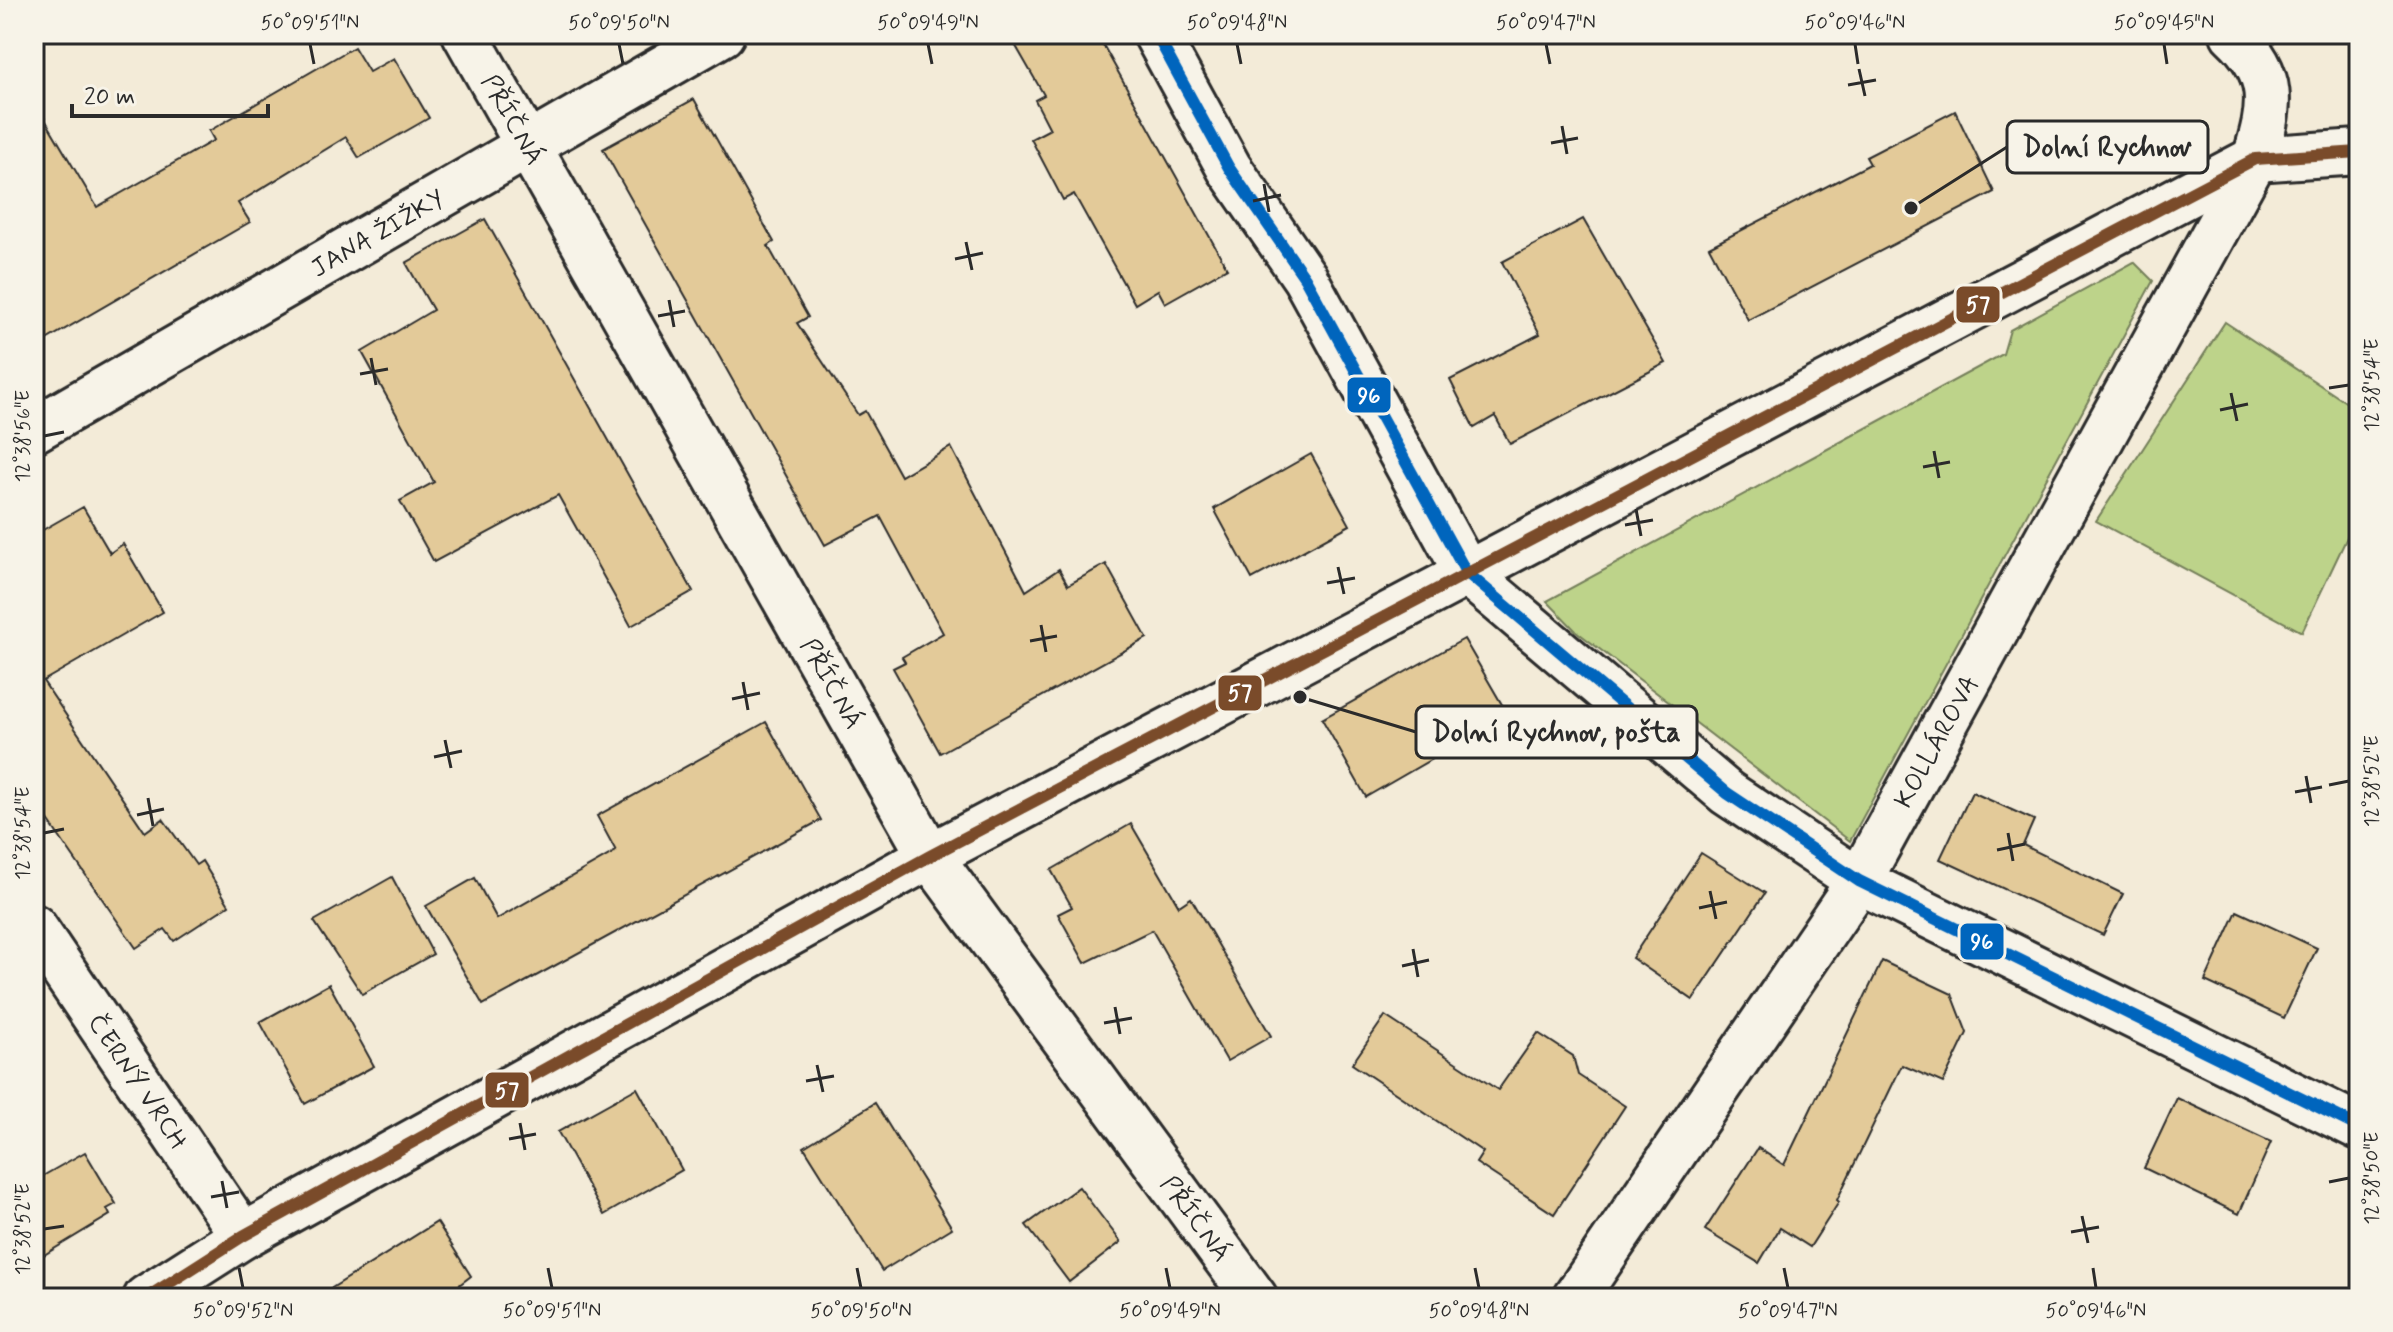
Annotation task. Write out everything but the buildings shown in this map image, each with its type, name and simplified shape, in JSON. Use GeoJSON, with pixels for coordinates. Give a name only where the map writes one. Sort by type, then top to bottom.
{"type":"FeatureCollection","features":[{"type":"Feature","properties":{"kind":"street","name":"PŘÍČNÁ"},"geometry":{"type":"LineString","coordinates":[[465,34],[930,856],[1255,1298]]}},
{"type":"Feature","properties":{"kind":"street","name":"JANA ŽIŽKY"},"geometry":{"type":"LineString","coordinates":[[34,430],[722,34]]}},
{"type":"Feature","properties":{"kind":"street"},"geometry":{"type":"LineString","coordinates":[[1156,34],[1229,168],[1305,278],[1466,572],[1727,793],[1859,881],[2359,1127]]}},
{"type":"Feature","properties":{"kind":"street","name":"KOLLÁROVA"},"geometry":{"type":"LineString","coordinates":[[1575,1298],[1859,881],[2255,159],[2266,121],[2266,87],[2256,55],[2233,34]]}},
{"type":"Feature","properties":{"kind":"street"},"geometry":{"type":"LineString","coordinates":[[146,1298],[243,1236],[930,856],[2255,159],[2359,152]]}},
{"type":"Feature","properties":{"kind":"street","name":"ČERNÝ VRCH"},"geometry":{"type":"LineString","coordinates":[[34,927],[243,1236]]}},
{"type":"Feature","properties":{"kind":"green space"},"geometry":{"type":"Polygon","coordinates":[[[2134,262],[2153,281],[1850,841],[1576,631],[1547,601],[2003,354],[2010,330],[2134,262]]]}},
{"type":"Feature","properties":{"kind":"green space"},"geometry":{"type":"Polygon","coordinates":[[[2225,322],[2359,411],[2359,512],[2302,632],[2096,521],[2225,322]]]}},
{"type":"Feature","properties":{"kind":"transit line","name":"96"},"geometry":{"type":"LineString","coordinates":[[1156,34],[1229,168],[1305,278],[1466,572],[1727,793],[1859,881],[2359,1127]]}},
{"type":"Feature","properties":{"kind":"transit line","name":"57"},"geometry":{"type":"LineString","coordinates":[[146,1298],[243,1236],[930,856],[2255,159],[2359,152]]}},
{"type":"Feature","properties":{"kind":"place","name":"Dolní Rychnov"},"geometry":{"type":"Point","coordinates":[1911,208]}},
{"type":"Feature","properties":{"kind":"place","name":"Dolní Rychnov, pošta"},"geometry":{"type":"Point","coordinates":[1300,697]}}]}
